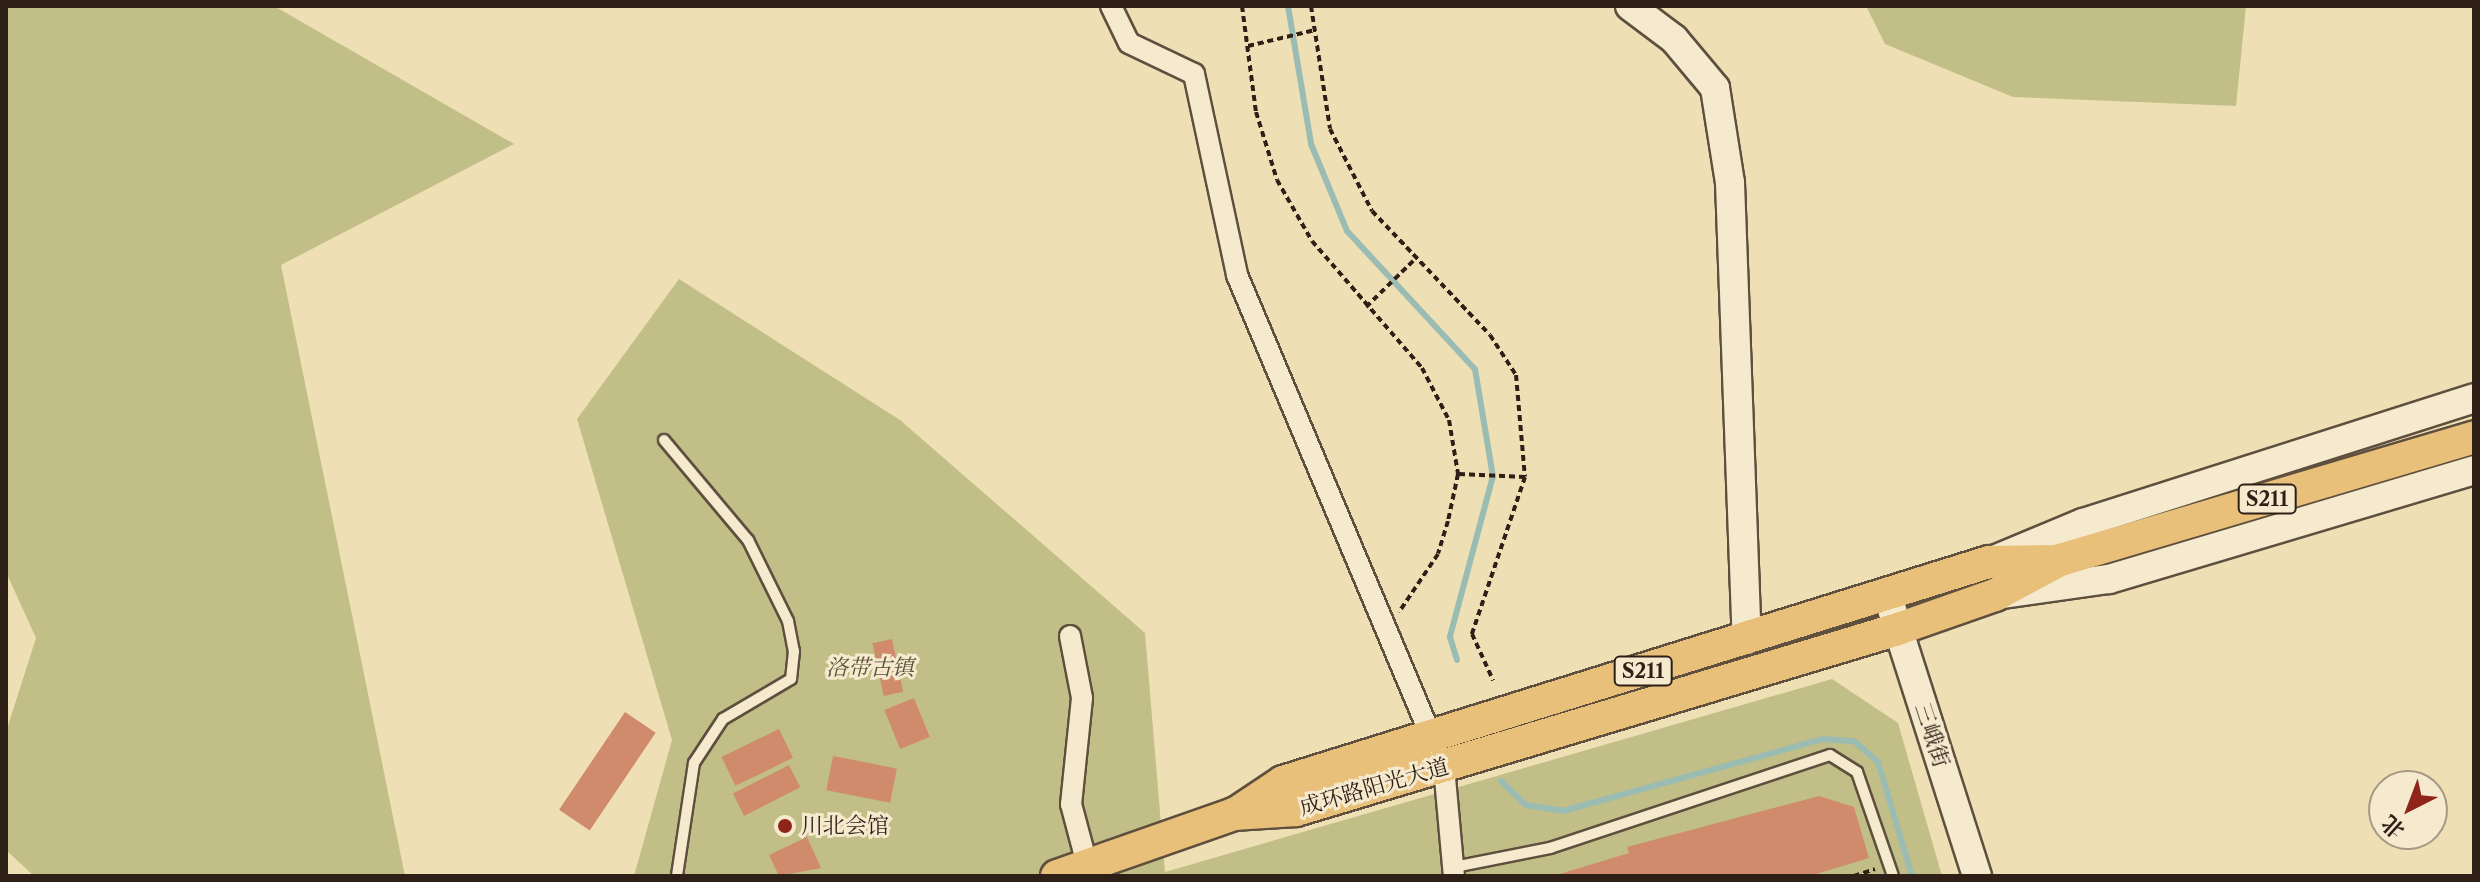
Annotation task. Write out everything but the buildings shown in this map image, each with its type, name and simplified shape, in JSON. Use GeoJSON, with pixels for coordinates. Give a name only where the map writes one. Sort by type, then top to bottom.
{"type":"FeatureCollection","features":[{"type":"Feature","properties":{"kind":"main road","name":"成环路阳光大道"},"geometry":{"type":"LineString","coordinates":[[1234,814],[1296,810],[1898,629],[1995,595],[2060,560],[2474,437]]}},
{"type":"Feature","properties":{"kind":"main road","name":"成环路阳光大道"},"geometry":{"type":"LineString","coordinates":[[1234,814],[1283,782],[1747,640],[1989,562],[2060,560]]}},
{"type":"Feature","properties":{"kind":"main road","name":"S211"},"geometry":{"type":"LineString","coordinates":[[1057,876],[1234,814]]}},
{"type":"Feature","properties":{"kind":"street"},"geometry":{"type":"LineString","coordinates":[[1111,6],[1129,43],[1194,74],[1237,275],[1444,767],[1454,872]]}},
{"type":"Feature","properties":{"kind":"street"},"geometry":{"type":"LineString","coordinates":[[1630,6],[1674,39],[1715,88],[1730,183],[1747,640]]}},
{"type":"Feature","properties":{"kind":"street"},"geometry":{"type":"LineString","coordinates":[[1989,562],[2083,523],[2474,398]]}},
{"type":"Feature","properties":{"kind":"street"},"geometry":{"type":"LineString","coordinates":[[1995,595],[2109,579],[2474,470]]}},
{"type":"Feature","properties":{"kind":"street","name":"三峨街"},"geometry":{"type":"LineString","coordinates":[[1887,594],[1977,876]]}},
{"type":"Feature","properties":{"kind":"street"},"geometry":{"type":"LineString","coordinates":[[1070,636],[1082,698],[1071,804],[1087,864]]}},
{"type":"Feature","properties":{"kind":"lane"},"geometry":{"type":"LineString","coordinates":[[664,440],[748,540],[788,621],[794,651],[791,679],[723,719],[694,763],[677,876]]}},
{"type":"Feature","properties":{"kind":"lane"},"geometry":{"type":"LineString","coordinates":[[1454,872],[1550,848],[1830,755],[1857,772],[1893,876]]}},
{"type":"Feature","properties":{"kind":"path"},"geometry":{"type":"LineString","coordinates":[[1242,6],[1256,112],[1277,180],[1312,241],[1422,368],[1449,420],[1458,474],[1438,554],[1411,600],[1385,625]]}},
{"type":"Feature","properties":{"kind":"path"},"geometry":{"type":"LineString","coordinates":[[1311,6],[1330,129],[1372,211],[1413,261],[1490,335],[1516,375],[1525,477],[1472,634],[1493,680]]}},
{"type":"Feature","properties":{"kind":"path"},"geometry":{"type":"LineString","coordinates":[[1247,46],[1315,30]]}},
{"type":"Feature","properties":{"kind":"path"},"geometry":{"type":"LineString","coordinates":[[1366,307],[1413,261]]}},
{"type":"Feature","properties":{"kind":"path"},"geometry":{"type":"LineString","coordinates":[[1458,474],[1525,477]]}},
{"type":"Feature","properties":{"kind":"path"},"geometry":{"type":"LineString","coordinates":[[1854,876],[1889,864]]}},
{"type":"Feature","properties":{"kind":"green space"},"geometry":{"type":"Polygon","coordinates":[[[6,6],[274,6],[514,144],[281,265],[405,876],[34,876],[6,850],[6,732],[36,638],[6,572],[6,6]]]}},
{"type":"Feature","properties":{"kind":"green space"},"geometry":{"type":"Polygon","coordinates":[[[1866,6],[2246,6],[2236,106],[2013,97],[1885,44],[1866,6]]]}},
{"type":"Feature","properties":{"kind":"green space","name":"洛带古镇"},"geometry":{"type":"Polygon","coordinates":[[[679,279],[900,420],[1145,633],[1165,872],[1832,679],[1898,723],[1942,876],[634,876],[672,740],[577,419],[679,279]]]}},
{"type":"Feature","properties":{"kind":"waterway"},"geometry":{"type":"LineString","coordinates":[[1288,6],[1311,144],[1347,231],[1475,369],[1493,476],[1450,637],[1457,660]]}},
{"type":"Feature","properties":{"kind":"waterway"},"geometry":{"type":"LineString","coordinates":[[1501,781],[1526,805],[1563,811],[1823,739],[1854,741],[1878,762],[1912,876]]}},
{"type":"Feature","properties":{"kind":"place","name":"川北会馆"},"geometry":{"type":"Point","coordinates":[785,826]}}]}
